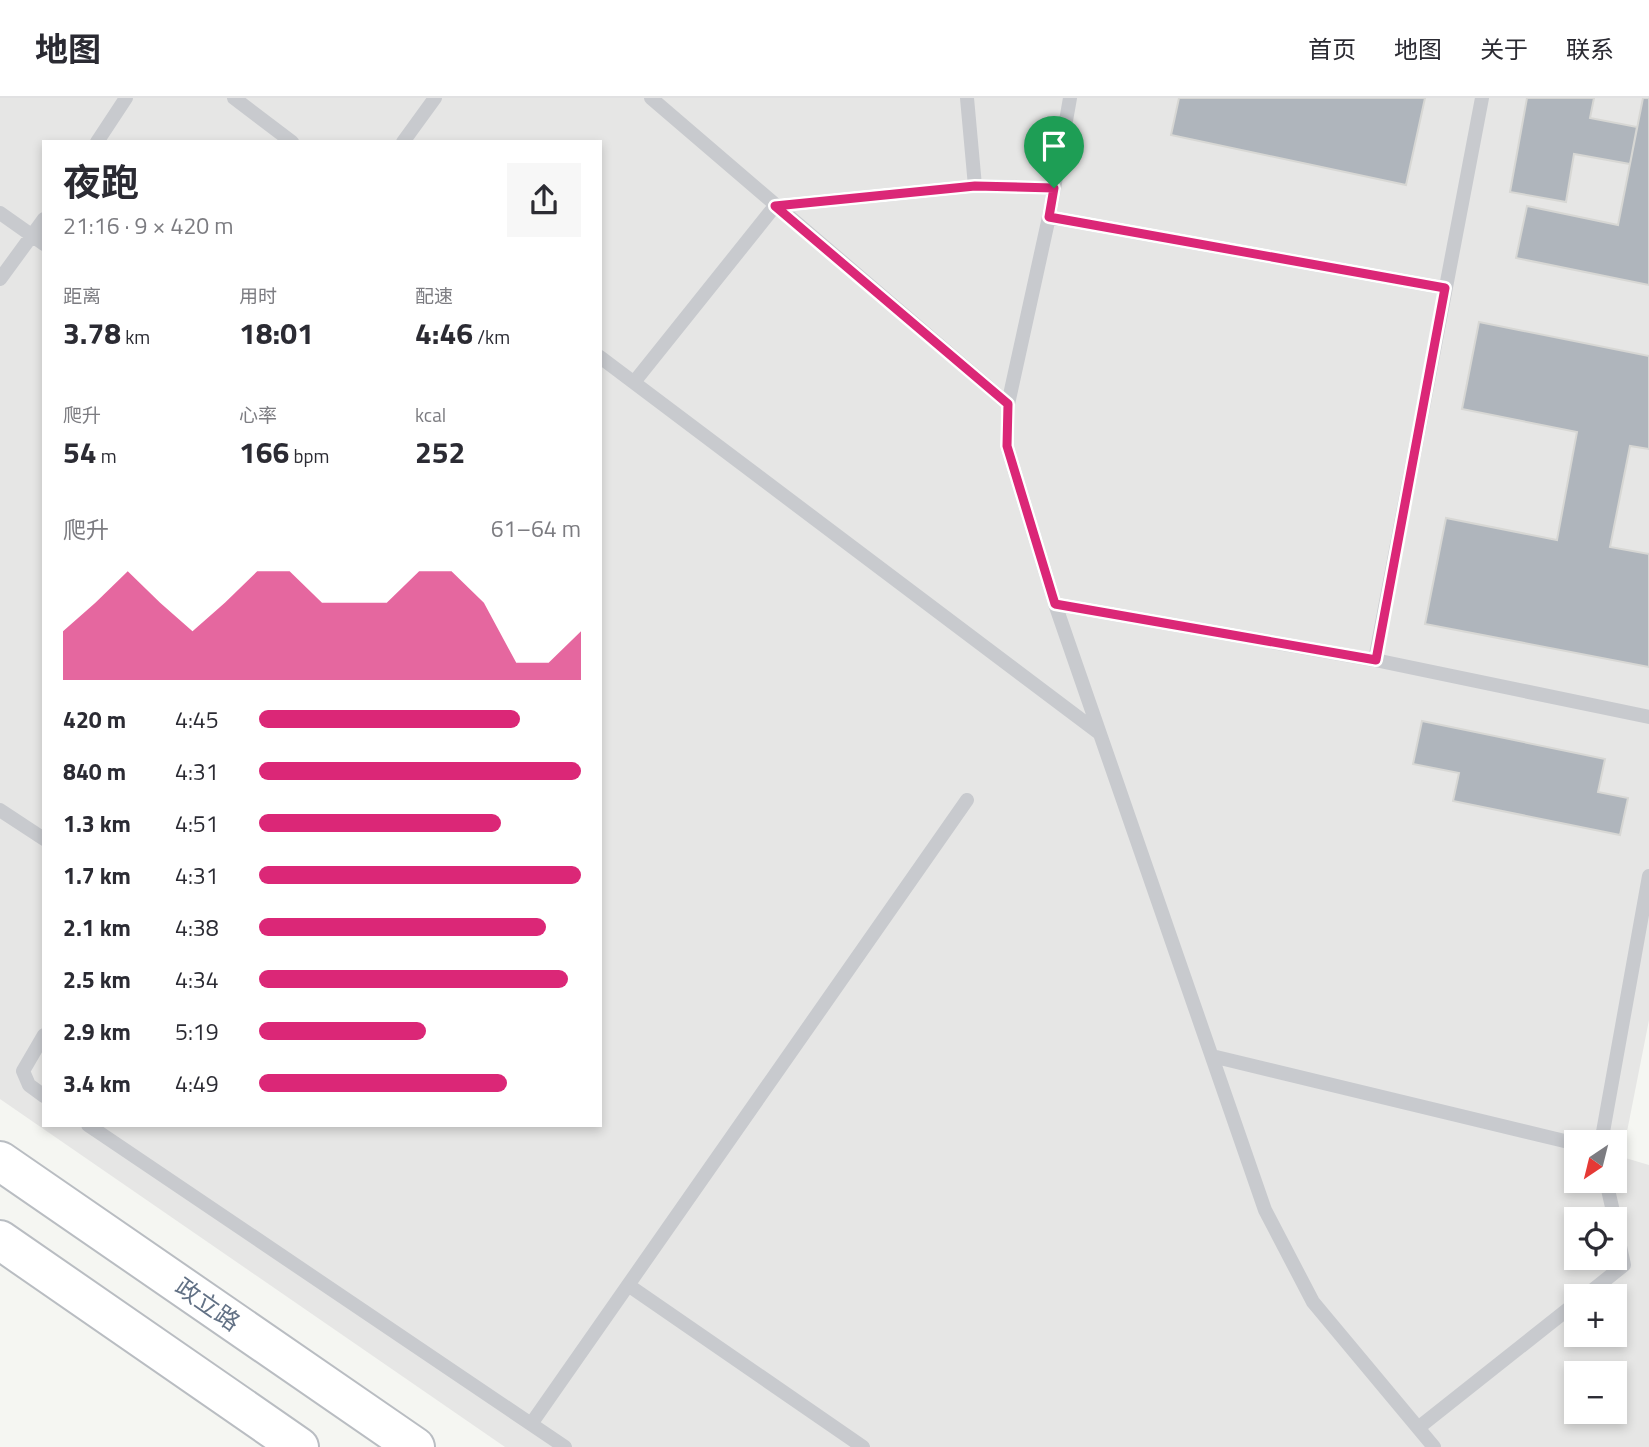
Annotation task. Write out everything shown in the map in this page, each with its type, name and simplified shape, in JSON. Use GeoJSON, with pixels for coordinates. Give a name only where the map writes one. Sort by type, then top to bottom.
{"type":"FeatureCollection","features":[{"type":"Feature","properties":{"kind":"main road","name":"政立路"},"geometry":{"type":"LineString","coordinates":[[0,1161],[415,1447]]}},
{"type":"Feature","properties":{"kind":"main road"},"geometry":{"type":"LineString","coordinates":[[0,1240],[299,1447]]}},
{"type":"Feature","properties":{"kind":"lane"},"geometry":{"type":"LineString","coordinates":[[98,140],[127,98]]}},
{"type":"Feature","properties":{"kind":"lane"},"geometry":{"type":"LineString","coordinates":[[234,98],[289,140]]}},
{"type":"Feature","properties":{"kind":"lane"},"geometry":{"type":"LineString","coordinates":[[404,140],[435,98]]}},
{"type":"Feature","properties":{"kind":"lane"},"geometry":{"type":"LineString","coordinates":[[651,98],[1008,404]]}},
{"type":"Feature","properties":{"kind":"lane"},"geometry":{"type":"LineString","coordinates":[[968,98],[975,186]]}},
{"type":"Feature","properties":{"kind":"lane"},"geometry":{"type":"LineString","coordinates":[[1070,98],[1049,217],[1008,404],[1007,446],[1055,604],[1265,1210],[1314,1302],[1434,1447]]}},
{"type":"Feature","properties":{"kind":"lane"},"geometry":{"type":"LineString","coordinates":[[1376,660],[1482,98]]}},
{"type":"Feature","properties":{"kind":"lane"},"geometry":{"type":"LineString","coordinates":[[635,381],[775,206],[975,186],[1054,188]]}},
{"type":"Feature","properties":{"kind":"lane"},"geometry":{"type":"LineString","coordinates":[[0,213],[38,240],[0,279]]}},
{"type":"Feature","properties":{"kind":"lane"},"geometry":{"type":"LineString","coordinates":[[1049,217],[1445,288]]}},
{"type":"Feature","properties":{"kind":"lane"},"geometry":{"type":"LineString","coordinates":[[602,359],[635,381],[1101,734]]}},
{"type":"Feature","properties":{"kind":"lane"},"geometry":{"type":"LineString","coordinates":[[1055,604],[1376,660],[1649,718]]}},
{"type":"Feature","properties":{"kind":"lane"},"geometry":{"type":"LineString","coordinates":[[531,1424],[967,800]]}},
{"type":"Feature","properties":{"kind":"lane"},"geometry":{"type":"LineString","coordinates":[[0,810],[42,838]]}},
{"type":"Feature","properties":{"kind":"lane"},"geometry":{"type":"LineString","coordinates":[[1603,1130],[1649,877]]}},
{"type":"Feature","properties":{"kind":"lane"},"geometry":{"type":"LineString","coordinates":[[42,1038],[23,1071],[29,1085],[42,1095]]}},
{"type":"Feature","properties":{"kind":"lane"},"geometry":{"type":"LineString","coordinates":[[1212,1056],[1564,1141]]}},
{"type":"Feature","properties":{"kind":"lane"},"geometry":{"type":"LineString","coordinates":[[91,1127],[565,1447]]}},
{"type":"Feature","properties":{"kind":"lane"},"geometry":{"type":"LineString","coordinates":[[1600,1284],[1618,1270]]}},
{"type":"Feature","properties":{"kind":"lane"},"geometry":{"type":"LineString","coordinates":[[628,1285],[863,1447]]}},
{"type":"Feature","properties":{"kind":"lane"},"geometry":{"type":"LineString","coordinates":[[1418,1429],[1564,1312]]}},
{"type":"Feature","properties":{"kind":"shaded area"},"geometry":{"type":"Polygon","coordinates":[[[0,98],[1649,98],[1649,1020],[1627,1130],[1564,1130],[1564,1194],[1628,1194],[1628,1159],[1649,1165],[1649,1447],[505,1447],[0,1099],[0,98]]]}},
{"type":"Feature","properties":{"kind":"building"},"geometry":{"type":"Polygon","coordinates":[[[1179,98],[1425,98],[1406,185],[1171,135],[1179,98]]]}},
{"type":"Feature","properties":{"kind":"building"},"geometry":{"type":"Polygon","coordinates":[[[1527,98],[1594,98],[1590,118],[1637,127],[1630,164],[1574,154],[1566,202],[1510,192],[1527,98]]]}},
{"type":"Feature","properties":{"kind":"building"},"geometry":{"type":"Polygon","coordinates":[[[1643,98],[1649,98],[1649,285],[1516,258],[1527,206],[1618,225],[1643,98]]]}},
{"type":"Feature","properties":{"kind":"building"},"geometry":{"type":"Polygon","coordinates":[[[1479,322],[1649,356],[1649,449],[1630,446],[1610,547],[1649,554],[1649,667],[1425,624],[1446,518],[1557,540],[1577,432],[1462,409],[1479,322]]]}},
{"type":"Feature","properties":{"kind":"building"},"geometry":{"type":"Polygon","coordinates":[[[1422,721],[1605,759],[1598,792],[1628,798],[1620,835],[1453,801],[1459,773],[1413,764],[1422,721]]]}},
{"type":"Feature","properties":{"kind":"route"},"geometry":{"type":"LineString","coordinates":[[975,186],[1054,188],[1049,217],[1445,288],[1376,660],[1055,604],[1007,446],[1008,404],[775,206],[975,186]]}}]}
